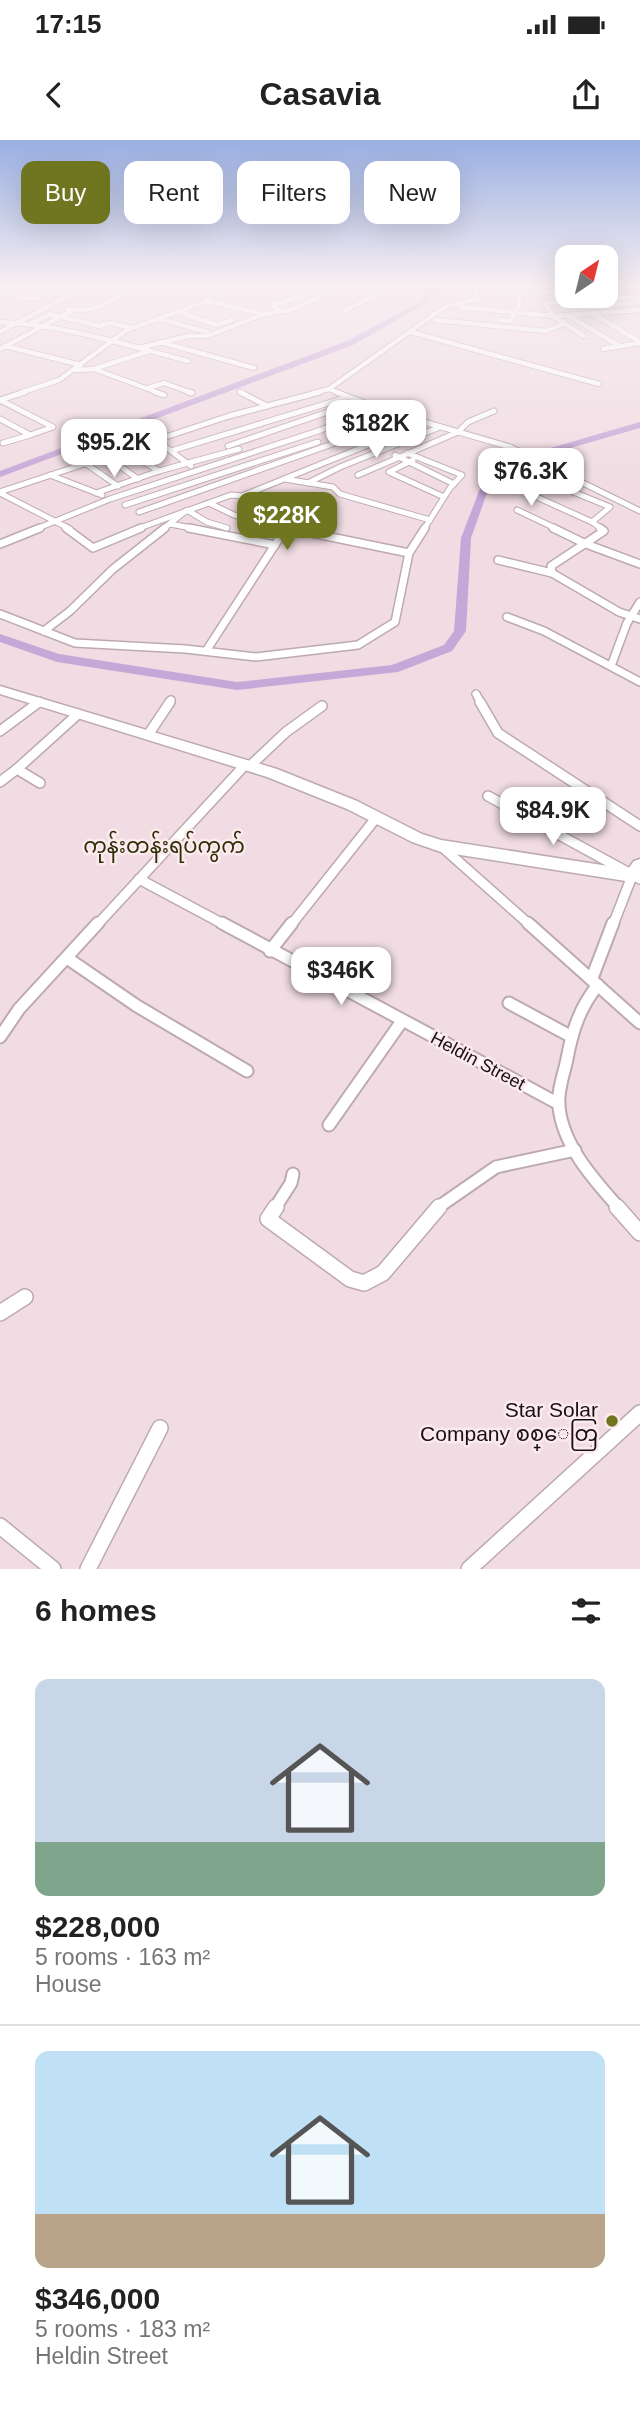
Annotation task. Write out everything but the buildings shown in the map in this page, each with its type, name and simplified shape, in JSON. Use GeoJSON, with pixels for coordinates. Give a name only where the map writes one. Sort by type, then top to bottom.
{"type":"FeatureCollection","features":[{"type":"Feature","properties":{"kind":"main road"},"geometry":{"type":"LineString","coordinates":[[0,690],[248,766],[352,805],[416,838],[441,846],[637,873]]}},
{"type":"Feature","properties":{"kind":"street"},"geometry":{"type":"LineString","coordinates":[[27,353],[81,365]]}},
{"type":"Feature","properties":{"kind":"street"},"geometry":{"type":"LineString","coordinates":[[0,400],[59,380],[98,353]]}},
{"type":"Feature","properties":{"kind":"street"},"geometry":{"type":"LineString","coordinates":[[74,370],[94,369],[144,353]]}},
{"type":"Feature","properties":{"kind":"street"},"geometry":{"type":"LineString","coordinates":[[156,353],[188,361]]}},
{"type":"Feature","properties":{"kind":"street"},"geometry":{"type":"LineString","coordinates":[[199,353],[254,368]]}},
{"type":"Feature","properties":{"kind":"street"},"geometry":{"type":"LineString","coordinates":[[0,493],[155,439],[329,389],[381,353]]}},
{"type":"Feature","properties":{"kind":"street"},"geometry":{"type":"LineString","coordinates":[[486,353],[599,384]]}},
{"type":"Feature","properties":{"kind":"street"},"geometry":{"type":"LineString","coordinates":[[94,369],[164,395]]}},
{"type":"Feature","properties":{"kind":"street"},"geometry":{"type":"LineString","coordinates":[[148,388],[164,383],[192,393]]}},
{"type":"Feature","properties":{"kind":"street"},"geometry":{"type":"LineString","coordinates":[[329,389],[374,407],[510,447],[640,511]]}},
{"type":"Feature","properties":{"kind":"street"},"geometry":{"type":"LineString","coordinates":[[240,393],[267,406]]}},
{"type":"Feature","properties":{"kind":"street"},"geometry":{"type":"LineString","coordinates":[[0,394],[9,397]]}},
{"type":"Feature","properties":{"kind":"street"},"geometry":{"type":"LineString","coordinates":[[171,451],[348,397]]}},
{"type":"Feature","properties":{"kind":"street"},"geometry":{"type":"LineString","coordinates":[[0,400],[53,427],[1,443]]}},
{"type":"Feature","properties":{"kind":"street"},"geometry":{"type":"LineString","coordinates":[[96,493],[360,401]]}},
{"type":"Feature","properties":{"kind":"street"},"geometry":{"type":"LineString","coordinates":[[275,404],[324,432]]}},
{"type":"Feature","properties":{"kind":"street"},"geometry":{"type":"LineString","coordinates":[[0,544],[110,499],[234,457],[324,432],[374,407]]}},
{"type":"Feature","properties":{"kind":"street"},"geometry":{"type":"LineString","coordinates":[[358,475],[458,432],[468,422],[494,411]]}},
{"type":"Feature","properties":{"kind":"street"},"geometry":{"type":"LineString","coordinates":[[139,512],[407,417]]}},
{"type":"Feature","properties":{"kind":"street"},"geometry":{"type":"LineString","coordinates":[[0,419],[30,435]]}},
{"type":"Feature","properties":{"kind":"street"},"geometry":{"type":"LineString","coordinates":[[0,493],[22,508],[79,534],[93,548],[187,510],[231,495],[242,496],[425,422]]}},
{"type":"Feature","properties":{"kind":"street"},"geometry":{"type":"LineString","coordinates":[[222,450],[313,426]]}},
{"type":"Feature","properties":{"kind":"street"},"geometry":{"type":"LineString","coordinates":[[308,483],[441,427]]}},
{"type":"Feature","properties":{"kind":"street"},"geometry":{"type":"LineString","coordinates":[[189,429],[276,482]]}},
{"type":"Feature","properties":{"kind":"street"},"geometry":{"type":"LineString","coordinates":[[125,505],[333,437],[341,441]]}},
{"type":"Feature","properties":{"kind":"street"},"geometry":{"type":"LineString","coordinates":[[354,437],[372,443],[454,484]]}},
{"type":"Feature","properties":{"kind":"street"},"geometry":{"type":"LineString","coordinates":[[155,439],[231,495]]}},
{"type":"Feature","properties":{"kind":"street"},"geometry":{"type":"LineString","coordinates":[[124,450],[159,471]]}},
{"type":"Feature","properties":{"kind":"street"},"geometry":{"type":"LineString","coordinates":[[0,614],[75,643],[206,651],[256,657],[358,645],[395,622],[409,553],[462,475],[407,453]]}},
{"type":"Feature","properties":{"kind":"street"},"geometry":{"type":"LineString","coordinates":[[106,456],[138,479]]}},
{"type":"Feature","properties":{"kind":"street"},"geometry":{"type":"LineString","coordinates":[[419,457],[389,472],[444,498]]}},
{"type":"Feature","properties":{"kind":"street"},"geometry":{"type":"LineString","coordinates":[[152,467],[186,462]]}},
{"type":"Feature","properties":{"kind":"street"},"geometry":{"type":"LineString","coordinates":[[85,463],[117,486]]}},
{"type":"Feature","properties":{"kind":"street"},"geometry":{"type":"LineString","coordinates":[[50,475],[157,521]]}},
{"type":"Feature","properties":{"kind":"street"},"geometry":{"type":"LineString","coordinates":[[285,478],[333,487],[340,494],[430,520]]}},
{"type":"Feature","properties":{"kind":"street"},"geometry":{"type":"LineString","coordinates":[[539,478],[610,507],[592,522]]}},
{"type":"Feature","properties":{"kind":"street"},"geometry":{"type":"LineString","coordinates":[[549,482],[528,493],[557,504],[555,507],[592,522],[604,531],[586,544],[563,555],[551,566],[552,573]]}},
{"type":"Feature","properties":{"kind":"street"},"geometry":{"type":"LineString","coordinates":[[209,503],[234,515],[409,553]]}},
{"type":"Feature","properties":{"kind":"street"},"geometry":{"type":"LineString","coordinates":[[632,507],[640,504]]}},
{"type":"Feature","properties":{"kind":"street"},"geometry":{"type":"LineString","coordinates":[[44,631],[70,611],[113,569],[187,510]]}},
{"type":"Feature","properties":{"kind":"street"},"geometry":{"type":"LineString","coordinates":[[187,510],[207,522],[227,528]]}},
{"type":"Feature","properties":{"kind":"street"},"geometry":{"type":"LineString","coordinates":[[517,510],[586,544],[640,564]]}},
{"type":"Feature","properties":{"kind":"street"},"geometry":{"type":"LineString","coordinates":[[170,524],[275,545]]}},
{"type":"Feature","properties":{"kind":"street"},"geometry":{"type":"LineString","coordinates":[[206,651],[236,601],[287,527]]}},
{"type":"Feature","properties":{"kind":"street"},"geometry":{"type":"LineString","coordinates":[[498,560],[552,573],[619,612],[636,618]]}},
{"type":"Feature","properties":{"kind":"street"},"geometry":{"type":"LineString","coordinates":[[611,666],[636,618],[640,602]]}},
{"type":"Feature","properties":{"kind":"street"},"geometry":{"type":"LineString","coordinates":[[506,617],[544,631],[640,682]]}},
{"type":"Feature","properties":{"kind":"street"},"geometry":{"type":"LineString","coordinates":[[476,694],[498,733],[640,826]]}},
{"type":"Feature","properties":{"kind":"street"},"geometry":{"type":"LineString","coordinates":[[148,735],[171,700]]}},
{"type":"Feature","properties":{"kind":"street"},"geometry":{"type":"LineString","coordinates":[[0,731],[39,702]]}},
{"type":"Feature","properties":{"kind":"street"},"geometry":{"type":"LineString","coordinates":[[0,1037],[19,1009],[248,766],[286,732],[322,706]]}},
{"type":"Feature","properties":{"kind":"street"},"geometry":{"type":"LineString","coordinates":[[0,782],[78,714]]}},
{"type":"Feature","properties":{"kind":"street"},"geometry":{"type":"LineString","coordinates":[[17,769],[40,783]]}},
{"type":"Feature","properties":{"kind":"street"},"geometry":{"type":"LineString","coordinates":[[488,796],[637,873],[595,981],[575,1018],[559,1104],[563,1129],[575,1150],[640,1233]]}},
{"type":"Feature","properties":{"kind":"street"},"geometry":{"type":"LineString","coordinates":[[270,951],[376,818]]}},
{"type":"Feature","properties":{"kind":"street"},"geometry":{"type":"LineString","coordinates":[[441,846],[640,1023]]}},
{"type":"Feature","properties":{"kind":"street","name":"Heldin Street"},"geometry":{"type":"LineString","coordinates":[[139,879],[559,1104]]}},
{"type":"Feature","properties":{"kind":"street"},"geometry":{"type":"LineString","coordinates":[[67,958],[137,1006],[247,1071]]}},
{"type":"Feature","properties":{"kind":"street"},"geometry":{"type":"LineString","coordinates":[[509,1003],[572,1037]]}},
{"type":"Feature","properties":{"kind":"street"},"geometry":{"type":"LineString","coordinates":[[329,1125],[402,1021]]}},
{"type":"Feature","properties":{"kind":"street"},"geometry":{"type":"LineString","coordinates":[[293,1174],[291,1183],[268,1219],[351,1279],[364,1283],[383,1273],[437,1208],[496,1167],[575,1150]]}},
{"type":"Feature","properties":{"kind":"street"},"geometry":{"type":"LineString","coordinates":[[0,1313],[25,1297]]}},
{"type":"Feature","properties":{"kind":"street"},"geometry":{"type":"LineString","coordinates":[[468,1569],[640,1413]]}},
{"type":"Feature","properties":{"kind":"street"},"geometry":{"type":"LineString","coordinates":[[88,1569],[160,1428]]}},
{"type":"Feature","properties":{"kind":"street"},"geometry":{"type":"LineString","coordinates":[[0,1526],[53,1569]]}},
{"type":"Feature","properties":{"kind":"waterway"},"geometry":{"type":"LineString","coordinates":[[0,474],[324,353]]}},
{"type":"Feature","properties":{"kind":"waterway"},"geometry":{"type":"LineString","coordinates":[[0,638],[57,658],[237,686],[394,669],[448,648],[460,631],[466,538],[484,488],[543,453],[640,425]]}},
{"type":"Feature","properties":{"kind":"place","name":"Star Solar Company စစ္ေတြ"},"geometry":{"type":"Point","coordinates":[612,1421]}},
{"type":"Feature","properties":{"kind":"district","name":"ကုန်းတန်းရပ်ကွက်"},"geometry":{"type":"Point","coordinates":[164,845]}}]}
